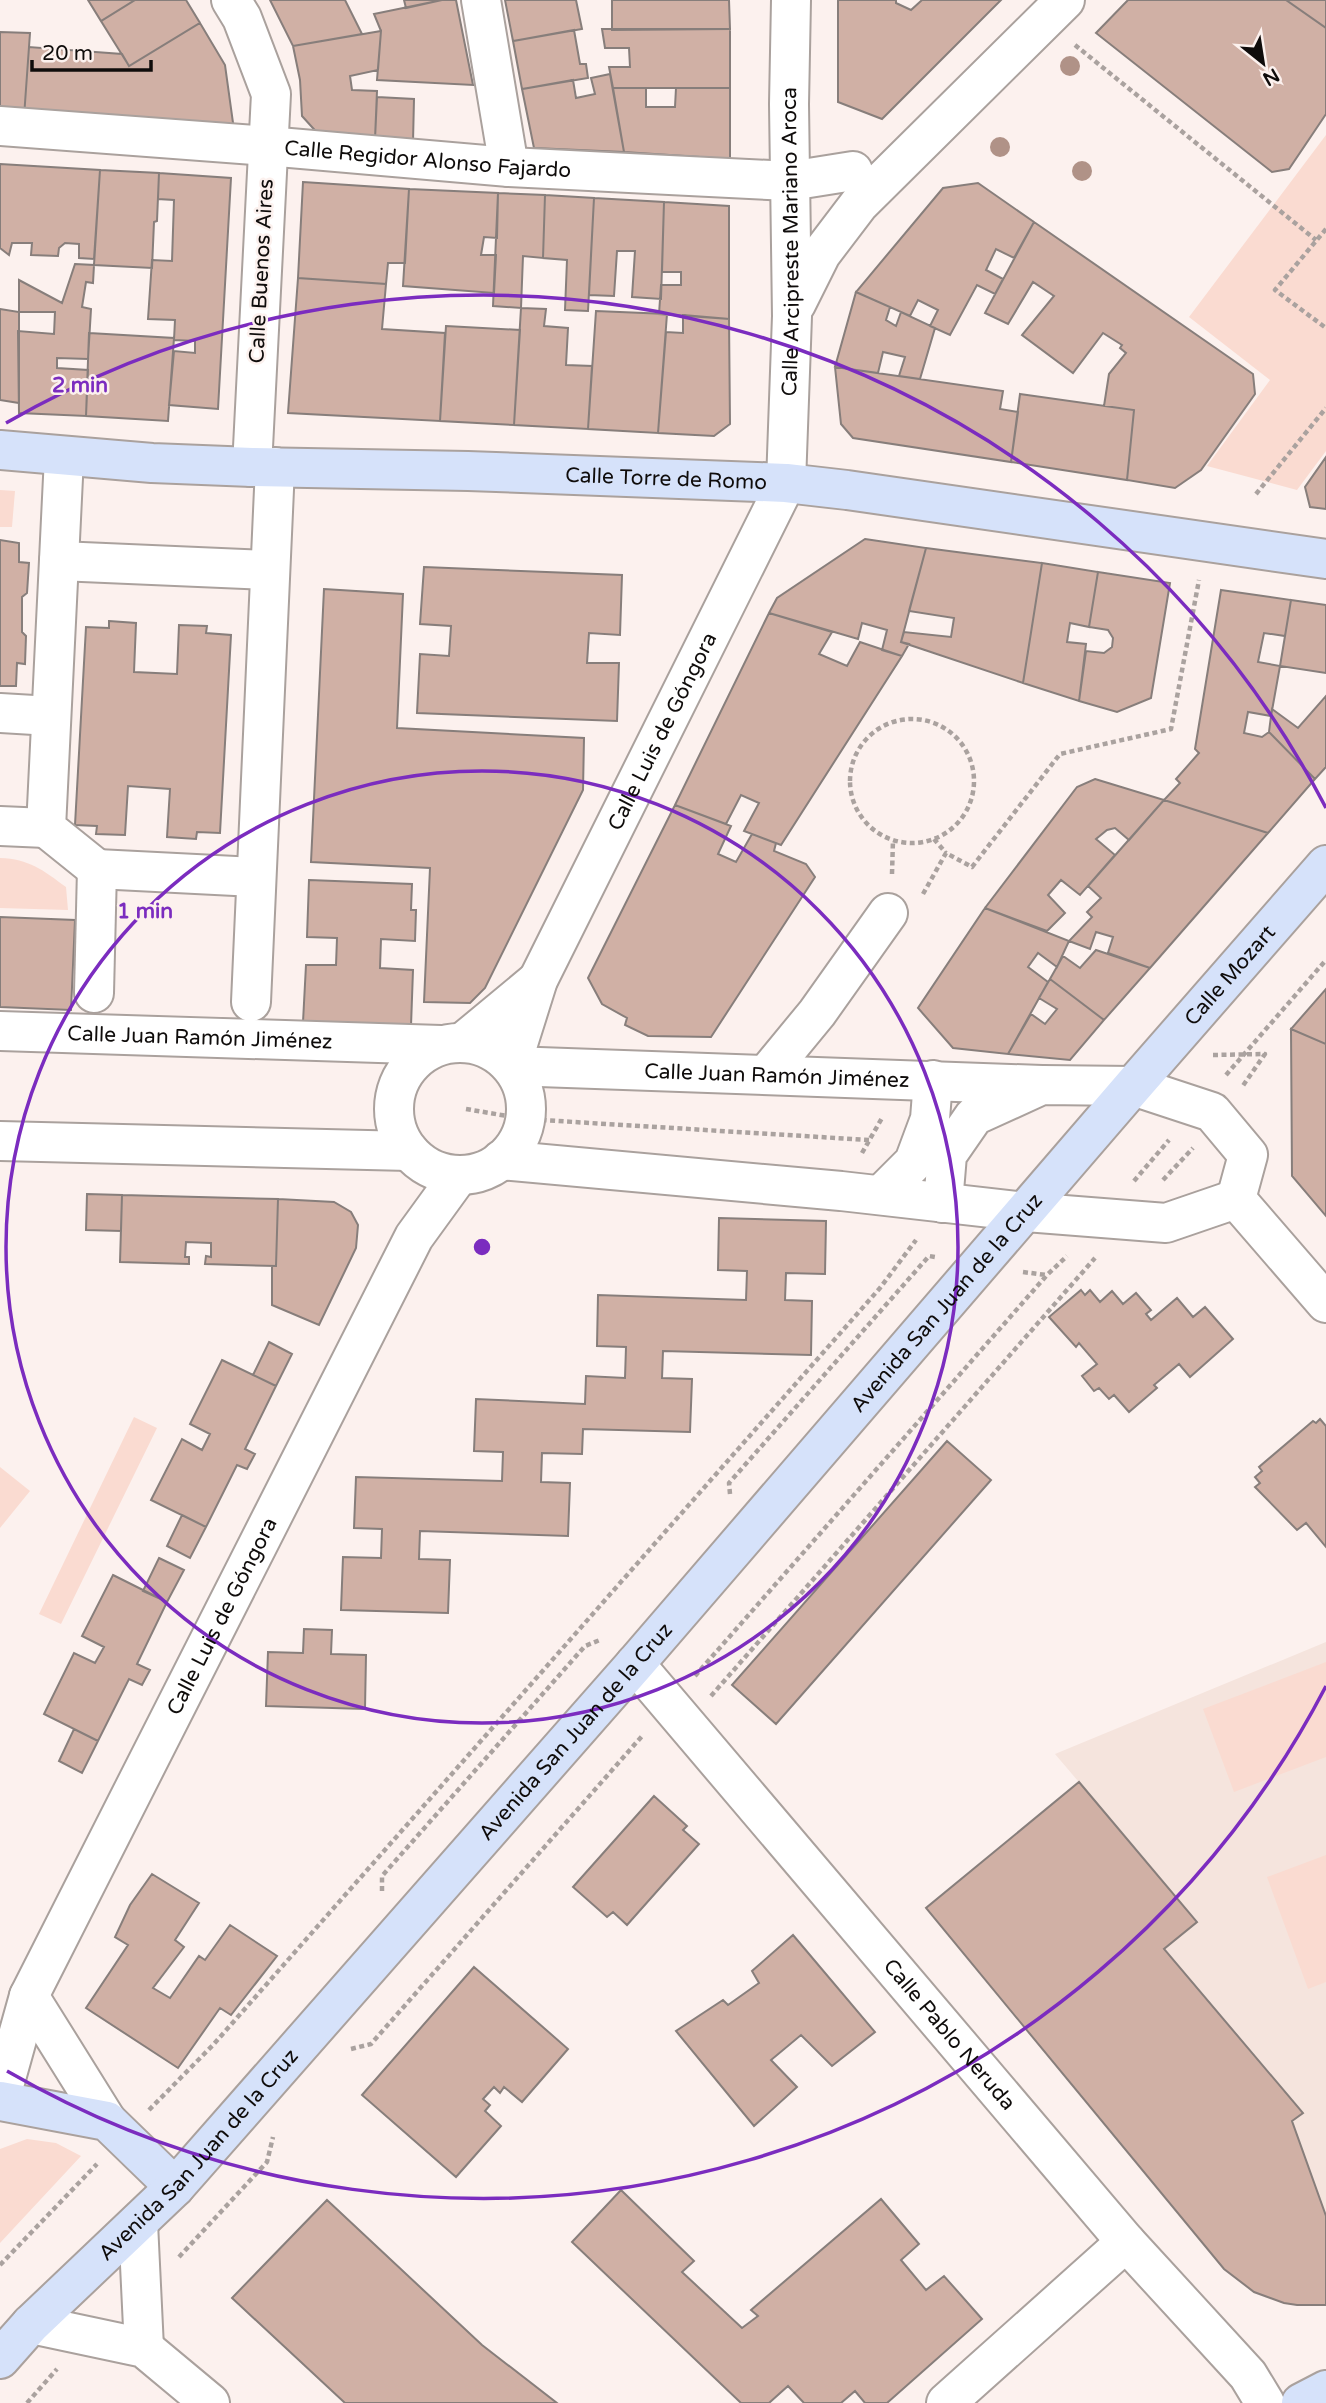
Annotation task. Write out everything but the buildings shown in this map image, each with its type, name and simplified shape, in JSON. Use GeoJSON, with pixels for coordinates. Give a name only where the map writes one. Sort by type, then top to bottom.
{"type":"FeatureCollection","features":[{"type":"Feature","properties":{"kind":"street","name":"Calle Buenos Aires"},"geometry":{"type":"LineString","coordinates":[[231,0],[242,18],[271,94],[267,146],[264,467],[269,570],[251,1002]]}},
{"type":"Feature","properties":{"kind":"street"},"geometry":{"type":"LineString","coordinates":[[481,0],[509,167]]}},
{"type":"Feature","properties":{"kind":"street","name":"Calle Arcipreste Mariano Aroca"},"geometry":{"type":"LineString","coordinates":[[786,483],[792,316],[789,104],[791,0]]}},
{"type":"Feature","properties":{"kind":"street"},"geometry":{"type":"LineString","coordinates":[[792,316],[805,282],[821,254],[859,204],[1055,10]]}},
{"type":"Feature","properties":{"kind":"street"},"geometry":{"type":"LineString","coordinates":[[789,104],[797,133],[812,155],[822,162],[853,171],[894,169]]}},
{"type":"Feature","properties":{"kind":"street","name":"Calle Regidor Alonso Fajardo"},"geometry":{"type":"LineString","coordinates":[[0,126],[509,167],[790,181],[853,171]]}},
{"type":"Feature","properties":{"kind":"street","name":"Calle Torre de Romo"},"geometry":{"type":"LineString","coordinates":[[0,450],[64,457],[264,467],[468,471],[786,483],[1326,559]]}},
{"type":"Feature","properties":{"kind":"street"},"geometry":{"type":"LineString","coordinates":[[46,828],[64,457]]}},
{"type":"Feature","properties":{"kind":"street","name":"Calle Luis de Góngora"},"geometry":{"type":"LineString","coordinates":[[511,1066],[538,980],[786,483]]}},
{"type":"Feature","properties":{"kind":"street"},"geometry":{"type":"LineString","coordinates":[[59,561],[269,570]]}},
{"type":"Feature","properties":{"kind":"street"},"geometry":{"type":"LineString","coordinates":[[0,713],[51,716]]}},
{"type":"Feature","properties":{"kind":"street"},"geometry":{"type":"LineString","coordinates":[[0,826],[46,828],[97,869],[255,877]]}},
{"type":"Feature","properties":{"kind":"street","name":"Calle Mozart"},"geometry":{"type":"LineString","coordinates":[[1133,1086],[1326,864]]}},
{"type":"Feature","properties":{"kind":"street"},"geometry":{"type":"LineString","coordinates":[[94,993],[97,869]]}},
{"type":"Feature","properties":{"kind":"street"},"geometry":{"type":"LineString","coordinates":[[766,1075],[903,906]]}},
{"type":"Feature","properties":{"kind":"street","name":"Calle Luis de Góngora"},"geometry":{"type":"LineString","coordinates":[[414,1237],[409,1151],[399,1136],[394,1117],[394,1099],[399,1081],[410,1065],[424,1053],[451,1044],[538,980]]}},
{"type":"Feature","properties":{"kind":"street","name":"Calle Juan Ramón Jiménez"},"geometry":{"type":"LineString","coordinates":[[0,1031],[451,1044]]}},
{"type":"Feature","properties":{"kind":"street"},"geometry":{"type":"LineString","coordinates":[[0,1141],[409,1151],[423,1164],[440,1172],[459,1175],[478,1172],[509,1153],[519,1137],[525,1119],[526,1100],[521,1082],[511,1066],[495,1052],[475,1044],[451,1044]]}},
{"type":"Feature","properties":{"kind":"street","name":"Calle Juan Ramón Jiménez"},"geometry":{"type":"LineString","coordinates":[[511,1066],[919,1079],[1038,1088],[1133,1086],[1212,1112],[1248,1156],[1236,1199]]}},
{"type":"Feature","properties":{"kind":"street"},"geometry":{"type":"LineString","coordinates":[[881,1195],[914,1162],[930,1119],[919,1079]]}},
{"type":"Feature","properties":{"kind":"street","name":"Avenida San Juan de la Cruz"},"geometry":{"type":"LineString","coordinates":[[0,2359],[31,2324],[175,2187],[635,1664],[1133,1086]]}},
{"type":"Feature","properties":{"kind":"street"},"geometry":{"type":"LineString","coordinates":[[943,1203],[947,1155],[974,1115],[1038,1088]]}},
{"type":"Feature","properties":{"kind":"street"},"geometry":{"type":"LineString","coordinates":[[501,1160],[841,1191],[1026,1212],[1166,1223],[1236,1199],[1326,1303]]}},
{"type":"Feature","properties":{"kind":"street","name":"Calle Luis de Góngora"},"geometry":{"type":"LineString","coordinates":[[0,2100],[29,1996],[414,1237],[459,1175]]}},
{"type":"Feature","properties":{"kind":"street","name":"Calle Pablo Neruda"},"geometry":{"type":"LineString","coordinates":[[635,1664],[1126,2242],[1248,2375],[1265,2403]]}},
{"type":"Feature","properties":{"kind":"street"},"geometry":{"type":"LineString","coordinates":[[29,1996],[115,2128],[175,2187]]}},
{"type":"Feature","properties":{"kind":"street"},"geometry":{"type":"LineString","coordinates":[[0,2100],[115,2128]]}},
{"type":"Feature","properties":{"kind":"street"},"geometry":{"type":"LineString","coordinates":[[138,2223],[144,2348]]}},
{"type":"Feature","properties":{"kind":"street"},"geometry":{"type":"LineString","coordinates":[[946,2403],[1126,2242]]}},
{"type":"Feature","properties":{"kind":"street"},"geometry":{"type":"LineString","coordinates":[[31,2324],[144,2348],[210,2403]]}},
{"type":"Feature","properties":{"kind":"street"},"geometry":{"type":"LineString","coordinates":[[1301,2403],[1326,2390]]}},
{"type":"Feature","properties":{"kind":"path"},"geometry":{"type":"LineString","coordinates":[[1055,10],[1316,240]]}},
{"type":"Feature","properties":{"kind":"path"},"geometry":{"type":"LineString","coordinates":[[1326,229],[1275,290],[1326,328]]}},
{"type":"Feature","properties":{"kind":"path"},"geometry":{"type":"LineString","coordinates":[[1256,494],[1326,408]]}},
{"type":"Feature","properties":{"kind":"path"},"geometry":{"type":"LineString","coordinates":[[934,839],[946,853],[972,867],[1060,754],[1171,729],[1201,569]]}},
{"type":"Feature","properties":{"kind":"path"},"geometry":{"type":"LineString","coordinates":[[900,719],[921,719],[941,725],[957,737],[968,754],[974,773],[973,794],[965,813],[952,829],[934,839],[914,843],[893,840],[875,831],[860,817],[852,798],[849,778],[859,748],[881,726],[900,719]]}},
{"type":"Feature","properties":{"kind":"path"},"geometry":{"type":"LineString","coordinates":[[903,906],[946,853]]}},
{"type":"Feature","properties":{"kind":"path"},"geometry":{"type":"LineString","coordinates":[[841,1191],[869,1140],[919,1079]]}},
{"type":"Feature","properties":{"kind":"path"},"geometry":{"type":"LineString","coordinates":[[466,1109],[525,1119],[869,1140]]}},
{"type":"Feature","properties":{"kind":"path"},"geometry":{"type":"LineString","coordinates":[[0,2265],[115,2128],[213,2045],[880,1288],[943,1203]]}},
{"type":"Feature","properties":{"kind":"path"},"geometry":{"type":"LineString","coordinates":[[340,2051],[371,2044],[1047,1275]]}},
{"type":"Feature","properties":{"kind":"path"},"geometry":{"type":"LineString","coordinates":[[141,2286],[186,2252],[267,2162],[276,2127]]}},
{"type":"Feature","properties":{"kind":"path"},"geometry":{"type":"LineString","coordinates":[[27,2403],[86,2336]]}},
{"type":"Feature","properties":{"kind":"shaded area"},"geometry":{"type":"Polygon","coordinates":[[[1326,135],[1326,451],[1297,490],[1207,466],[1270,380],[1189,317],[1326,135]]]}},
{"type":"Feature","properties":{"kind":"shaded area"},"geometry":{"type":"Polygon","coordinates":[[[0,490],[15,491],[12,527],[0,527],[0,490]]]}},
{"type":"Feature","properties":{"kind":"shaded area"},"geometry":{"type":"Polygon","coordinates":[[[0,858],[35,866],[66,887],[68,910],[0,908],[0,858]]]}},
{"type":"Feature","properties":{"kind":"shaded area"},"geometry":{"type":"Polygon","coordinates":[[[134,1417],[157,1428],[61,1624],[39,1614],[134,1417]]]}},
{"type":"Feature","properties":{"kind":"shaded area"},"geometry":{"type":"Polygon","coordinates":[[[0,1467],[30,1491],[0,1528],[0,1467]]]}},
{"type":"Feature","properties":{"kind":"shaded area"},"geometry":{"type":"Polygon","coordinates":[[[1326,1642],[1326,2216],[1292,2121],[1303,2112],[1164,1949],[1197,1921],[1055,1754],[1326,1642]]]}},
{"type":"Feature","properties":{"kind":"shaded area"},"geometry":{"type":"Polygon","coordinates":[[[1326,1662],[1326,1757],[1234,1792],[1203,1709],[1326,1662]]]}},
{"type":"Feature","properties":{"kind":"shaded area"},"geometry":{"type":"Polygon","coordinates":[[[1326,1855],[1326,1982],[1308,1989],[1267,1877],[1326,1855]]]}},
{"type":"Feature","properties":{"kind":"shaded area"},"geometry":{"type":"Polygon","coordinates":[[[27,2139],[56,2143],[81,2156],[0,2243],[0,2149],[27,2139]]]}}]}
